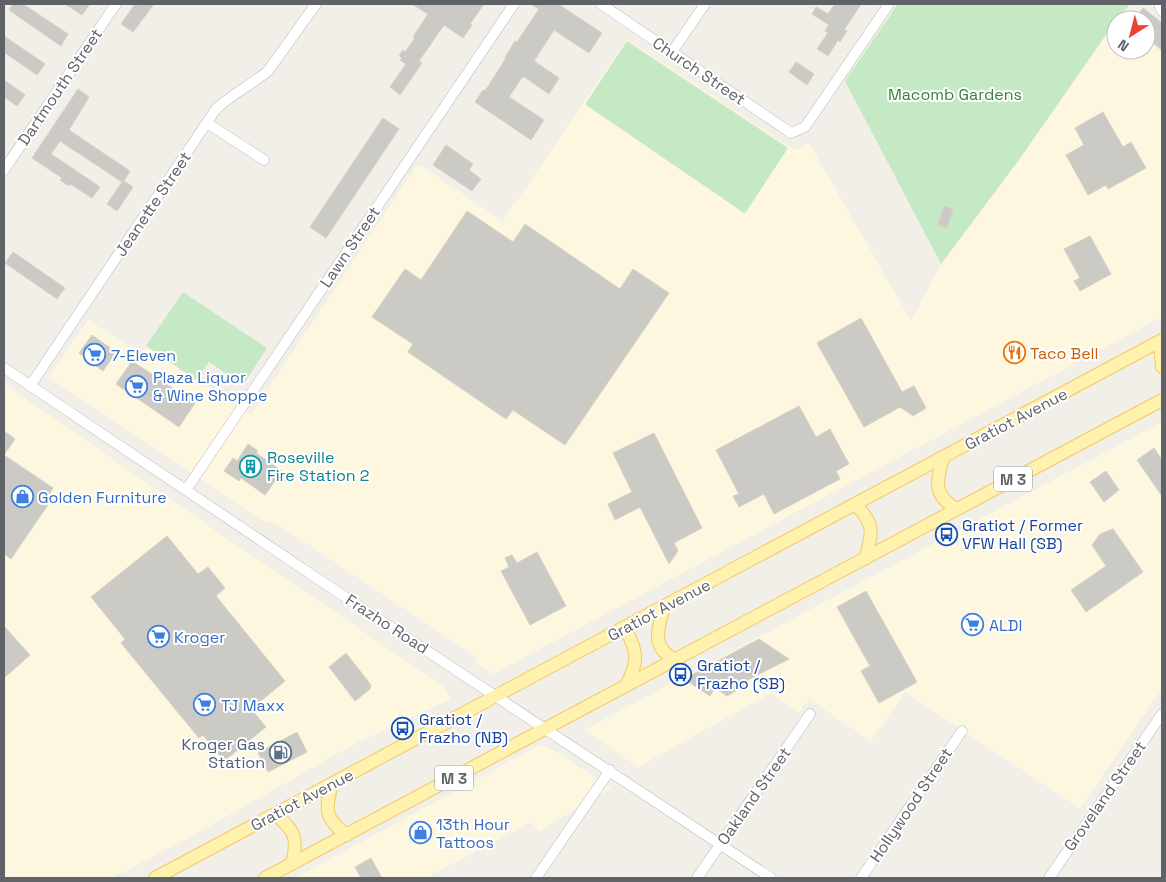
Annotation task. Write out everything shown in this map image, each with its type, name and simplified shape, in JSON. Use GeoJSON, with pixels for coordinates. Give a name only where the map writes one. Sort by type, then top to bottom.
{"type":"FeatureCollection","features":[{"type":"Feature","properties":{"kind":"main road"},"geometry":{"type":"LineString","coordinates":[[1161,341],[1162,367]]}},
{"type":"Feature","properties":{"kind":"main road","name":"Gratiot Avenue"},"geometry":{"type":"LineString","coordinates":[[155,878],[1161,341]]}},
{"type":"Feature","properties":{"kind":"main road","name":"M 3"},"geometry":{"type":"LineString","coordinates":[[265,878],[1162,400]]}},
{"type":"Feature","properties":{"kind":"main road"},"geometry":{"type":"LineString","coordinates":[[943,458],[938,488],[945,501],[957,509]]}},
{"type":"Feature","properties":{"kind":"main road"},"geometry":{"type":"LineString","coordinates":[[856,505],[870,523],[870,542],[865,559]]}},
{"type":"Feature","properties":{"kind":"main road"},"geometry":{"type":"LineString","coordinates":[[664,607],[659,627],[658,642],[664,653],[676,660]]}},
{"type":"Feature","properties":{"kind":"main road"},"geometry":{"type":"LineString","coordinates":[[625,628],[633,643],[636,656],[632,674],[626,686]]}},
{"type":"Feature","properties":{"kind":"main road"},"geometry":{"type":"LineString","coordinates":[[332,784],[326,806],[327,813],[334,825],[347,835]]}},
{"type":"Feature","properties":{"kind":"main road"},"geometry":{"type":"LineString","coordinates":[[275,814],[290,827],[294,834],[296,848],[292,864]]}},
{"type":"Feature","properties":{"kind":"street","name":"Dartmouth Street"},"geometry":{"type":"LineString","coordinates":[[4,170],[116,4]]}},
{"type":"Feature","properties":{"kind":"street","name":"Jeanette Street"},"geometry":{"type":"LineString","coordinates":[[30,386],[216,109],[228,98],[268,71],[316,4]]}},
{"type":"Feature","properties":{"kind":"street","name":"Lawn Street"},"geometry":{"type":"LineString","coordinates":[[186,490],[514,4]]}},
{"type":"Feature","properties":{"kind":"street","name":"Church Street"},"geometry":{"type":"LineString","coordinates":[[601,4],[791,133],[805,128],[889,4]]}},
{"type":"Feature","properties":{"kind":"street"},"geometry":{"type":"LineString","coordinates":[[672,52],[705,4]]}},
{"type":"Feature","properties":{"kind":"street"},"geometry":{"type":"LineString","coordinates":[[1159,4],[1162,11]]}},
{"type":"Feature","properties":{"kind":"street"},"geometry":{"type":"LineString","coordinates":[[207,123],[264,160]]}},
{"type":"Feature","properties":{"kind":"street","name":"Frazho Road"},"geometry":{"type":"LineString","coordinates":[[4,368],[496,697],[610,770],[771,878]]}},
{"type":"Feature","properties":{"kind":"street","name":"Oakland Street"},"geometry":{"type":"LineString","coordinates":[[697,878],[810,714]]}},
{"type":"Feature","properties":{"kind":"street","name":"Groveland Street"},"geometry":{"type":"LineString","coordinates":[[1048,878],[1162,714]]}},
{"type":"Feature","properties":{"kind":"street","name":"Hollywood Street"},"geometry":{"type":"LineString","coordinates":[[861,878],[962,731]]}},
{"type":"Feature","properties":{"kind":"street"},"geometry":{"type":"LineString","coordinates":[[536,878],[610,770]]}},
{"type":"Feature","properties":{"kind":"shaded area"},"geometry":{"type":"Polygon","coordinates":[[[1106,36],[1106,60],[1156,60],[1156,48],[1162,52],[1162,317],[493,674],[477,664],[474,655],[302,540],[279,526],[260,519],[49,377],[88,320],[140,354],[146,346],[251,415],[418,164],[503,221],[627,39],[791,148],[797,150],[809,143],[911,321],[941,264],[1021,157],[1106,36]]]}},
{"type":"Feature","properties":{"kind":"shaded area"},"geometry":{"type":"Polygon","coordinates":[[[6,385],[443,686],[451,699],[356,743],[192,836],[112,878],[4,878],[4,388],[6,385]]]}},
{"type":"Feature","properties":{"kind":"shaded area"},"geometry":{"type":"Polygon","coordinates":[[[1162,422],[1162,689],[1080,808],[905,692],[871,741],[809,699],[799,712],[771,693],[638,767],[584,730],[1162,422]]]}},
{"type":"Feature","properties":{"kind":"shaded area"},"geometry":{"type":"Polygon","coordinates":[[[540,745],[555,751],[611,788],[539,831],[531,822],[425,878],[295,878],[540,745]]]}},
{"type":"Feature","properties":{"kind":"green space","name":"Macomb Gardens"},"geometry":{"type":"Polygon","coordinates":[[[898,4],[1130,4],[1125,10],[1106,10],[1106,34],[1021,157],[941,264],[845,81],[898,4]]]}},
{"type":"Feature","properties":{"kind":"green space"},"geometry":{"type":"Polygon","coordinates":[[[627,41],[788,148],[746,212],[744,213],[586,105],[627,41]]]}},
{"type":"Feature","properties":{"kind":"green space"},"geometry":{"type":"Polygon","coordinates":[[[183,292],[267,348],[243,385],[209,362],[196,380],[146,346],[183,292]]]}},
{"type":"Feature","properties":{"kind":"building"},"geometry":{"type":"Polygon","coordinates":[[[13,4],[23,4],[68,34],[61,46],[9,10],[13,4]]]}},
{"type":"Feature","properties":{"kind":"building"},"geometry":{"type":"Polygon","coordinates":[[[65,4],[90,4],[82,15],[65,4]]]}},
{"type":"Feature","properties":{"kind":"building"},"geometry":{"type":"Polygon","coordinates":[[[135,4],[154,4],[133,32],[121,24],[135,4]]]}},
{"type":"Feature","properties":{"kind":"building"},"geometry":{"type":"Polygon","coordinates":[[[412,4],[484,4],[463,38],[444,25],[419,61],[422,63],[400,95],[390,87],[406,64],[400,60],[402,58],[399,56],[403,50],[405,52],[415,38],[413,37],[428,14],[412,4]]]}},
{"type":"Feature","properties":{"kind":"building"},"geometry":{"type":"Polygon","coordinates":[[[530,4],[558,4],[602,33],[589,53],[554,30],[534,61],[559,78],[549,94],[523,76],[509,97],[544,120],[531,140],[475,102],[483,90],[485,91],[515,41],[517,42],[539,9],[530,4]]]}},
{"type":"Feature","properties":{"kind":"building"},"geometry":{"type":"Polygon","coordinates":[[[835,4],[861,4],[844,30],[847,31],[840,42],[838,40],[828,56],[817,49],[828,33],[825,31],[829,25],[812,14],[816,7],[828,14],[835,4]]]}},
{"type":"Feature","properties":{"kind":"building"},"geometry":{"type":"Polygon","coordinates":[[[1156,18],[1162,23],[1162,50],[1156,45],[1156,18]]]}},
{"type":"Feature","properties":{"kind":"building"},"geometry":{"type":"Polygon","coordinates":[[[4,36],[45,64],[37,75],[4,52],[4,36]]]}},
{"type":"Feature","properties":{"kind":"building"},"geometry":{"type":"Polygon","coordinates":[[[796,62],[814,74],[807,85],[789,72],[796,62]]]}},
{"type":"Feature","properties":{"kind":"building"},"geometry":{"type":"Polygon","coordinates":[[[4,80],[25,95],[17,106],[4,97],[4,80]]]}},
{"type":"Feature","properties":{"kind":"building"},"geometry":{"type":"Polygon","coordinates":[[[78,89],[89,97],[69,130],[130,171],[124,181],[133,187],[117,211],[107,204],[122,182],[60,141],[51,154],[100,187],[92,198],[60,180],[62,178],[32,158],[78,89]]]}},
{"type":"Feature","properties":{"kind":"building"},"geometry":{"type":"Polygon","coordinates":[[[1103,112],[1123,147],[1131,142],[1146,168],[1108,189],[1106,185],[1088,195],[1066,155],[1084,145],[1075,128],[1103,112]]]}},
{"type":"Feature","properties":{"kind":"building"},"geometry":{"type":"Polygon","coordinates":[[[383,118],[399,129],[326,238],[310,227],[383,118]]]}},
{"type":"Feature","properties":{"kind":"building"},"geometry":{"type":"Polygon","coordinates":[[[446,145],[473,164],[469,170],[481,179],[472,191],[433,165],[446,145]]]}},
{"type":"Feature","properties":{"kind":"building"},"geometry":{"type":"Polygon","coordinates":[[[944,206],[953,209],[947,228],[938,225],[944,206]]]}},
{"type":"Feature","properties":{"kind":"building"},"geometry":{"type":"Polygon","coordinates":[[[467,211],[513,242],[525,224],[620,289],[633,269],[669,293],[565,445],[513,410],[506,419],[408,352],[413,344],[372,317],[405,269],[421,280],[467,211]]]}},
{"type":"Feature","properties":{"kind":"building"},"geometry":{"type":"Polygon","coordinates":[[[1090,236],[1111,274],[1080,291],[1074,281],[1080,278],[1064,249],[1090,236]]]}},
{"type":"Feature","properties":{"kind":"building"},"geometry":{"type":"Polygon","coordinates":[[[13,252],[65,288],[57,299],[5,263],[13,252]]]}},
{"type":"Feature","properties":{"kind":"building"},"geometry":{"type":"Polygon","coordinates":[[[861,318],[902,392],[914,386],[926,408],[913,416],[900,407],[864,427],[817,343],[861,318]]]}},
{"type":"Feature","properties":{"kind":"building"},"geometry":{"type":"Polygon","coordinates":[[[92,335],[116,352],[103,371],[79,353],[92,335]]]}},
{"type":"Feature","properties":{"kind":"building"},"geometry":{"type":"Polygon","coordinates":[[[132,361],[195,403],[179,427],[116,384],[132,361]]]}},
{"type":"Feature","properties":{"kind":"building"},"geometry":{"type":"Polygon","coordinates":[[[799,406],[816,437],[830,429],[849,464],[836,471],[840,479],[774,514],[764,494],[739,507],[733,496],[739,494],[716,450],[799,406]]]}},
{"type":"Feature","properties":{"kind":"building"},"geometry":{"type":"Polygon","coordinates":[[[4,431],[15,439],[4,455],[4,431]]]}},
{"type":"Feature","properties":{"kind":"building"},"geometry":{"type":"Polygon","coordinates":[[[654,433],[702,528],[674,543],[678,551],[669,564],[640,507],[615,520],[608,504],[632,492],[613,453],[654,433]]]}},
{"type":"Feature","properties":{"kind":"building","name":"Roseville Fire Station 2"},"geometry":{"type":"Polygon","coordinates":[[[248,444],[258,451],[256,453],[282,471],[265,495],[241,478],[239,481],[224,471],[233,458],[237,461],[248,444]]]}},
{"type":"Feature","properties":{"kind":"building"},"geometry":{"type":"Polygon","coordinates":[[[1154,448],[1162,460],[1162,496],[1137,460],[1154,448]]]}},
{"type":"Feature","properties":{"kind":"building"},"geometry":{"type":"Polygon","coordinates":[[[4,455],[53,488],[50,493],[54,496],[11,559],[4,554],[4,455]]]}},
{"type":"Feature","properties":{"kind":"building"},"geometry":{"type":"Polygon","coordinates":[[[1106,471],[1119,490],[1104,502],[1090,482],[1106,471]]]}},
{"type":"Feature","properties":{"kind":"building"},"geometry":{"type":"Polygon","coordinates":[[[1113,529],[1143,572],[1086,612],[1071,590],[1106,566],[1092,545],[1100,534],[1113,529]]]}},
{"type":"Feature","properties":{"kind":"building"},"geometry":{"type":"Polygon","coordinates":[[[167,536],[198,574],[208,567],[225,588],[216,596],[285,681],[251,709],[266,727],[224,761],[203,735],[199,738],[121,643],[125,639],[91,597],[167,536]]]}},
{"type":"Feature","properties":{"kind":"building"},"geometry":{"type":"Polygon","coordinates":[[[537,552],[566,606],[530,625],[501,571],[509,567],[505,558],[512,555],[517,563],[537,552]]]}},
{"type":"Feature","properties":{"kind":"building"},"geometry":{"type":"Polygon","coordinates":[[[866,591],[917,682],[879,703],[861,671],[870,666],[837,607],[866,591]]]}},
{"type":"Feature","properties":{"kind":"building"},"geometry":{"type":"Polygon","coordinates":[[[4,626],[30,655],[4,678],[4,626]]]}},
{"type":"Feature","properties":{"kind":"building"},"geometry":{"type":"Polygon","coordinates":[[[759,639],[789,659],[742,683],[745,686],[727,696],[715,688],[710,696],[684,679],[759,639]]]}},
{"type":"Feature","properties":{"kind":"building"},"geometry":{"type":"Polygon","coordinates":[[[346,653],[371,685],[370,689],[355,701],[329,667],[346,653]]]}},
{"type":"Feature","properties":{"kind":"building"},"geometry":{"type":"Polygon","coordinates":[[[297,732],[307,752],[268,772],[258,753],[297,732]]]}},
{"type":"Feature","properties":{"kind":"building"},"geometry":{"type":"Polygon","coordinates":[[[371,858],[382,878],[361,878],[355,867],[371,858]]]}},
{"type":"Feature","properties":{"kind":"place","name":"Taco Bell"},"geometry":{"type":"Point","coordinates":[1014,353]}},
{"type":"Feature","properties":{"kind":"place","name":"7-Eleven"},"geometry":{"type":"Point","coordinates":[95,355]}},
{"type":"Feature","properties":{"kind":"place","name":"Plaza Liquor & Wine Shoppe"},"geometry":{"type":"Point","coordinates":[137,386]}},
{"type":"Feature","properties":{"kind":"place","name":"Roseville Fire Station 2"},"geometry":{"type":"Point","coordinates":[251,466]}},
{"type":"Feature","properties":{"kind":"place","name":"Golden Furniture"},"geometry":{"type":"Point","coordinates":[22,497]}},
{"type":"Feature","properties":{"kind":"place","name":"Gratiot / Former VFW Hall (SB)"},"geometry":{"type":"Point","coordinates":[946,534]}},
{"type":"Feature","properties":{"kind":"place","name":"ALDI"},"geometry":{"type":"Point","coordinates":[973,625]}},
{"type":"Feature","properties":{"kind":"place","name":"Kroger"},"geometry":{"type":"Point","coordinates":[158,637]}},
{"type":"Feature","properties":{"kind":"place","name":"Gratiot / Frazho (SB)"},"geometry":{"type":"Point","coordinates":[681,674]}},
{"type":"Feature","properties":{"kind":"place","name":"TJ Maxx"},"geometry":{"type":"Point","coordinates":[205,705]}},
{"type":"Feature","properties":{"kind":"place","name":"Gratiot / Frazho (NB)"},"geometry":{"type":"Point","coordinates":[403,728]}},
{"type":"Feature","properties":{"kind":"place","name":"Kroger Gas Station"},"geometry":{"type":"Point","coordinates":[281,753]}},
{"type":"Feature","properties":{"kind":"place","name":"13th Hour Tattoos"},"geometry":{"type":"Point","coordinates":[420,833]}}]}
